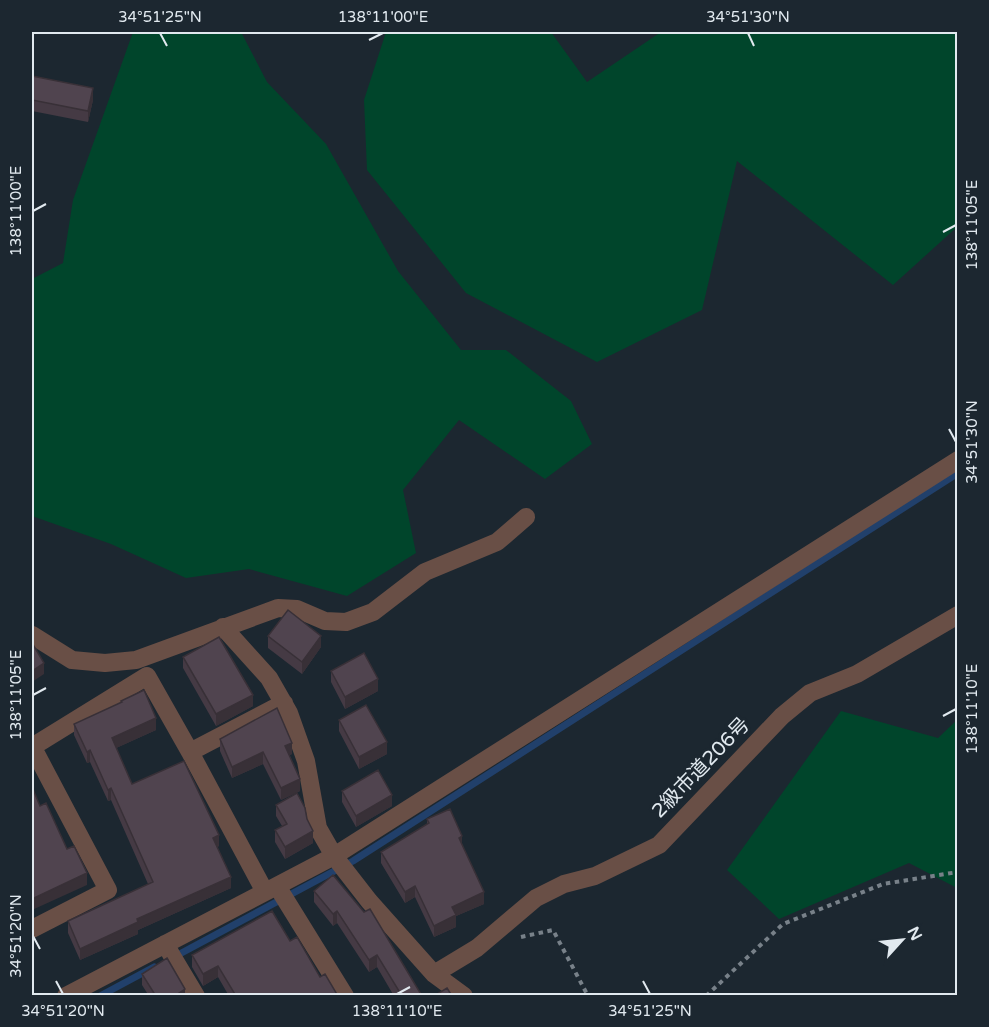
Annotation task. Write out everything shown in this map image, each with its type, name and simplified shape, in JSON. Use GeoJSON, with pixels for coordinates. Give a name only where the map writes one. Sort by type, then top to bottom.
{"type":"FeatureCollection","features":[{"type":"Feature","properties":{"kind":"street"},"geometry":{"type":"LineString","coordinates":[[66,996],[334,856],[957,460]]}},
{"type":"Feature","properties":{"kind":"street"},"geometry":{"type":"LineString","coordinates":[[32,634],[72,660],[105,663],[136,660],[279,608],[297,609],[325,621],[346,622],[373,612],[425,572],[497,542],[526,517]]}},
{"type":"Feature","properties":{"kind":"street","name":"2級市道206号"},"geometry":{"type":"LineString","coordinates":[[434,974],[477,948],[536,898],[564,884],[595,876],[659,845],[782,716],[810,693],[857,674],[957,615]]}},
{"type":"Feature","properties":{"kind":"street"},"geometry":{"type":"LineString","coordinates":[[223,627],[269,678],[284,703],[306,761],[318,828],[334,856],[369,901],[434,974],[464,996]]}},
{"type":"Feature","properties":{"kind":"street"},"geometry":{"type":"LineString","coordinates":[[136,660],[271,889],[345,996]]}},
{"type":"Feature","properties":{"kind":"street"},"geometry":{"type":"LineString","coordinates":[[32,929],[108,890],[32,746],[147,676]]}},
{"type":"Feature","properties":{"kind":"street"},"geometry":{"type":"LineString","coordinates":[[190,752],[284,703]]}},
{"type":"Feature","properties":{"kind":"street"},"geometry":{"type":"LineString","coordinates":[[165,944],[196,996]]}},
{"type":"Feature","properties":{"kind":"path"},"geometry":{"type":"LineString","coordinates":[[706,996],[783,924],[883,884],[957,872]]}},
{"type":"Feature","properties":{"kind":"path"},"geometry":{"type":"LineString","coordinates":[[520,938],[553,930],[588,996]]}},
{"type":"Feature","properties":{"kind":"green space"},"geometry":{"type":"Polygon","coordinates":[[[133,32],[241,32],[267,82],[326,144],[398,271],[461,350],[506,350],[571,401],[592,444],[545,479],[459,420],[403,490],[416,553],[347,596],[249,569],[186,578],[111,544],[32,516],[32,279],[63,263],[73,200],[133,32]]]}},
{"type":"Feature","properties":{"kind":"green space"},"geometry":{"type":"Polygon","coordinates":[[[386,32],[551,32],[587,82],[661,32],[957,32],[957,227],[893,285],[737,161],[702,310],[597,362],[466,293],[367,170],[364,100],[386,32]]]}},
{"type":"Feature","properties":{"kind":"green space"},"geometry":{"type":"Polygon","coordinates":[[[841,711],[938,738],[957,720],[957,888],[909,863],[779,919],[727,870],[841,711]]]}},
{"type":"Feature","properties":{"kind":"building"},"geometry":{"type":"Polygon","coordinates":[[[32,76],[93,88],[88,111],[32,100],[32,76]]]}},
{"type":"Feature","properties":{"kind":"building"},"geometry":{"type":"Polygon","coordinates":[[[288,610],[321,636],[302,662],[268,636],[288,610]]]}},
{"type":"Feature","properties":{"kind":"building"},"geometry":{"type":"Polygon","coordinates":[[[219,637],[253,695],[216,714],[183,657],[219,637]]]}},
{"type":"Feature","properties":{"kind":"building"},"geometry":{"type":"Polygon","coordinates":[[[32,643],[44,663],[32,671],[32,643]]]}},
{"type":"Feature","properties":{"kind":"building"},"geometry":{"type":"Polygon","coordinates":[[[364,653],[378,679],[345,697],[331,671],[364,653]]]}},
{"type":"Feature","properties":{"kind":"building"},"geometry":{"type":"Polygon","coordinates":[[[144,690],[156,718],[112,738],[132,784],[184,761],[219,835],[213,838],[231,877],[137,919],[138,922],[80,949],[68,921],[153,882],[111,788],[108,790],[90,750],[87,752],[74,724],[144,690]]]}},
{"type":"Feature","properties":{"kind":"building"},"geometry":{"type":"Polygon","coordinates":[[[366,705],[387,742],[359,757],[339,720],[366,705]]]}},
{"type":"Feature","properties":{"kind":"building"},"geometry":{"type":"Polygon","coordinates":[[[277,708],[292,743],[285,746],[300,779],[281,788],[263,752],[232,767],[220,739],[277,708]]]}},
{"type":"Feature","properties":{"kind":"building"},"geometry":{"type":"Polygon","coordinates":[[[378,770],[392,795],[356,816],[342,791],[378,770]]]}},
{"type":"Feature","properties":{"kind":"building"},"geometry":{"type":"Polygon","coordinates":[[[32,787],[40,806],[46,803],[67,849],[74,846],[87,873],[32,899],[32,787]]]}},
{"type":"Feature","properties":{"kind":"building"},"geometry":{"type":"Polygon","coordinates":[[[297,793],[313,831],[285,847],[275,830],[287,824],[276,805],[297,793]]]}},
{"type":"Feature","properties":{"kind":"building"},"geometry":{"type":"Polygon","coordinates":[[[450,809],[462,836],[459,838],[484,892],[452,907],[456,915],[434,926],[415,886],[405,892],[381,852],[429,823],[427,819],[450,809]]]}},
{"type":"Feature","properties":{"kind":"building"},"geometry":{"type":"Polygon","coordinates":[[[333,875],[364,912],[370,909],[422,996],[402,996],[377,955],[369,960],[337,911],[333,914],[314,891],[333,875]]]}},
{"type":"Feature","properties":{"kind":"building"},"geometry":{"type":"Polygon","coordinates":[[[272,911],[290,941],[297,937],[320,977],[325,974],[338,996],[236,996],[218,966],[203,974],[192,955],[272,911]]]}},
{"type":"Feature","properties":{"kind":"building"},"geometry":{"type":"Polygon","coordinates":[[[167,958],[185,989],[179,993],[180,996],[149,996],[154,993],[142,974],[167,958]]]}},
{"type":"Feature","properties":{"kind":"building"},"geometry":{"type":"Polygon","coordinates":[[[447,988],[452,996],[434,996],[447,988]]]}},
{"type":"Feature","properties":{"kind":"waterway"},"geometry":{"type":"LineString","coordinates":[[174,957],[353,861],[958,473]]}},
{"type":"Feature","properties":{"kind":"waterway"},"geometry":{"type":"LineString","coordinates":[[100,996],[154,967]]}}]}
